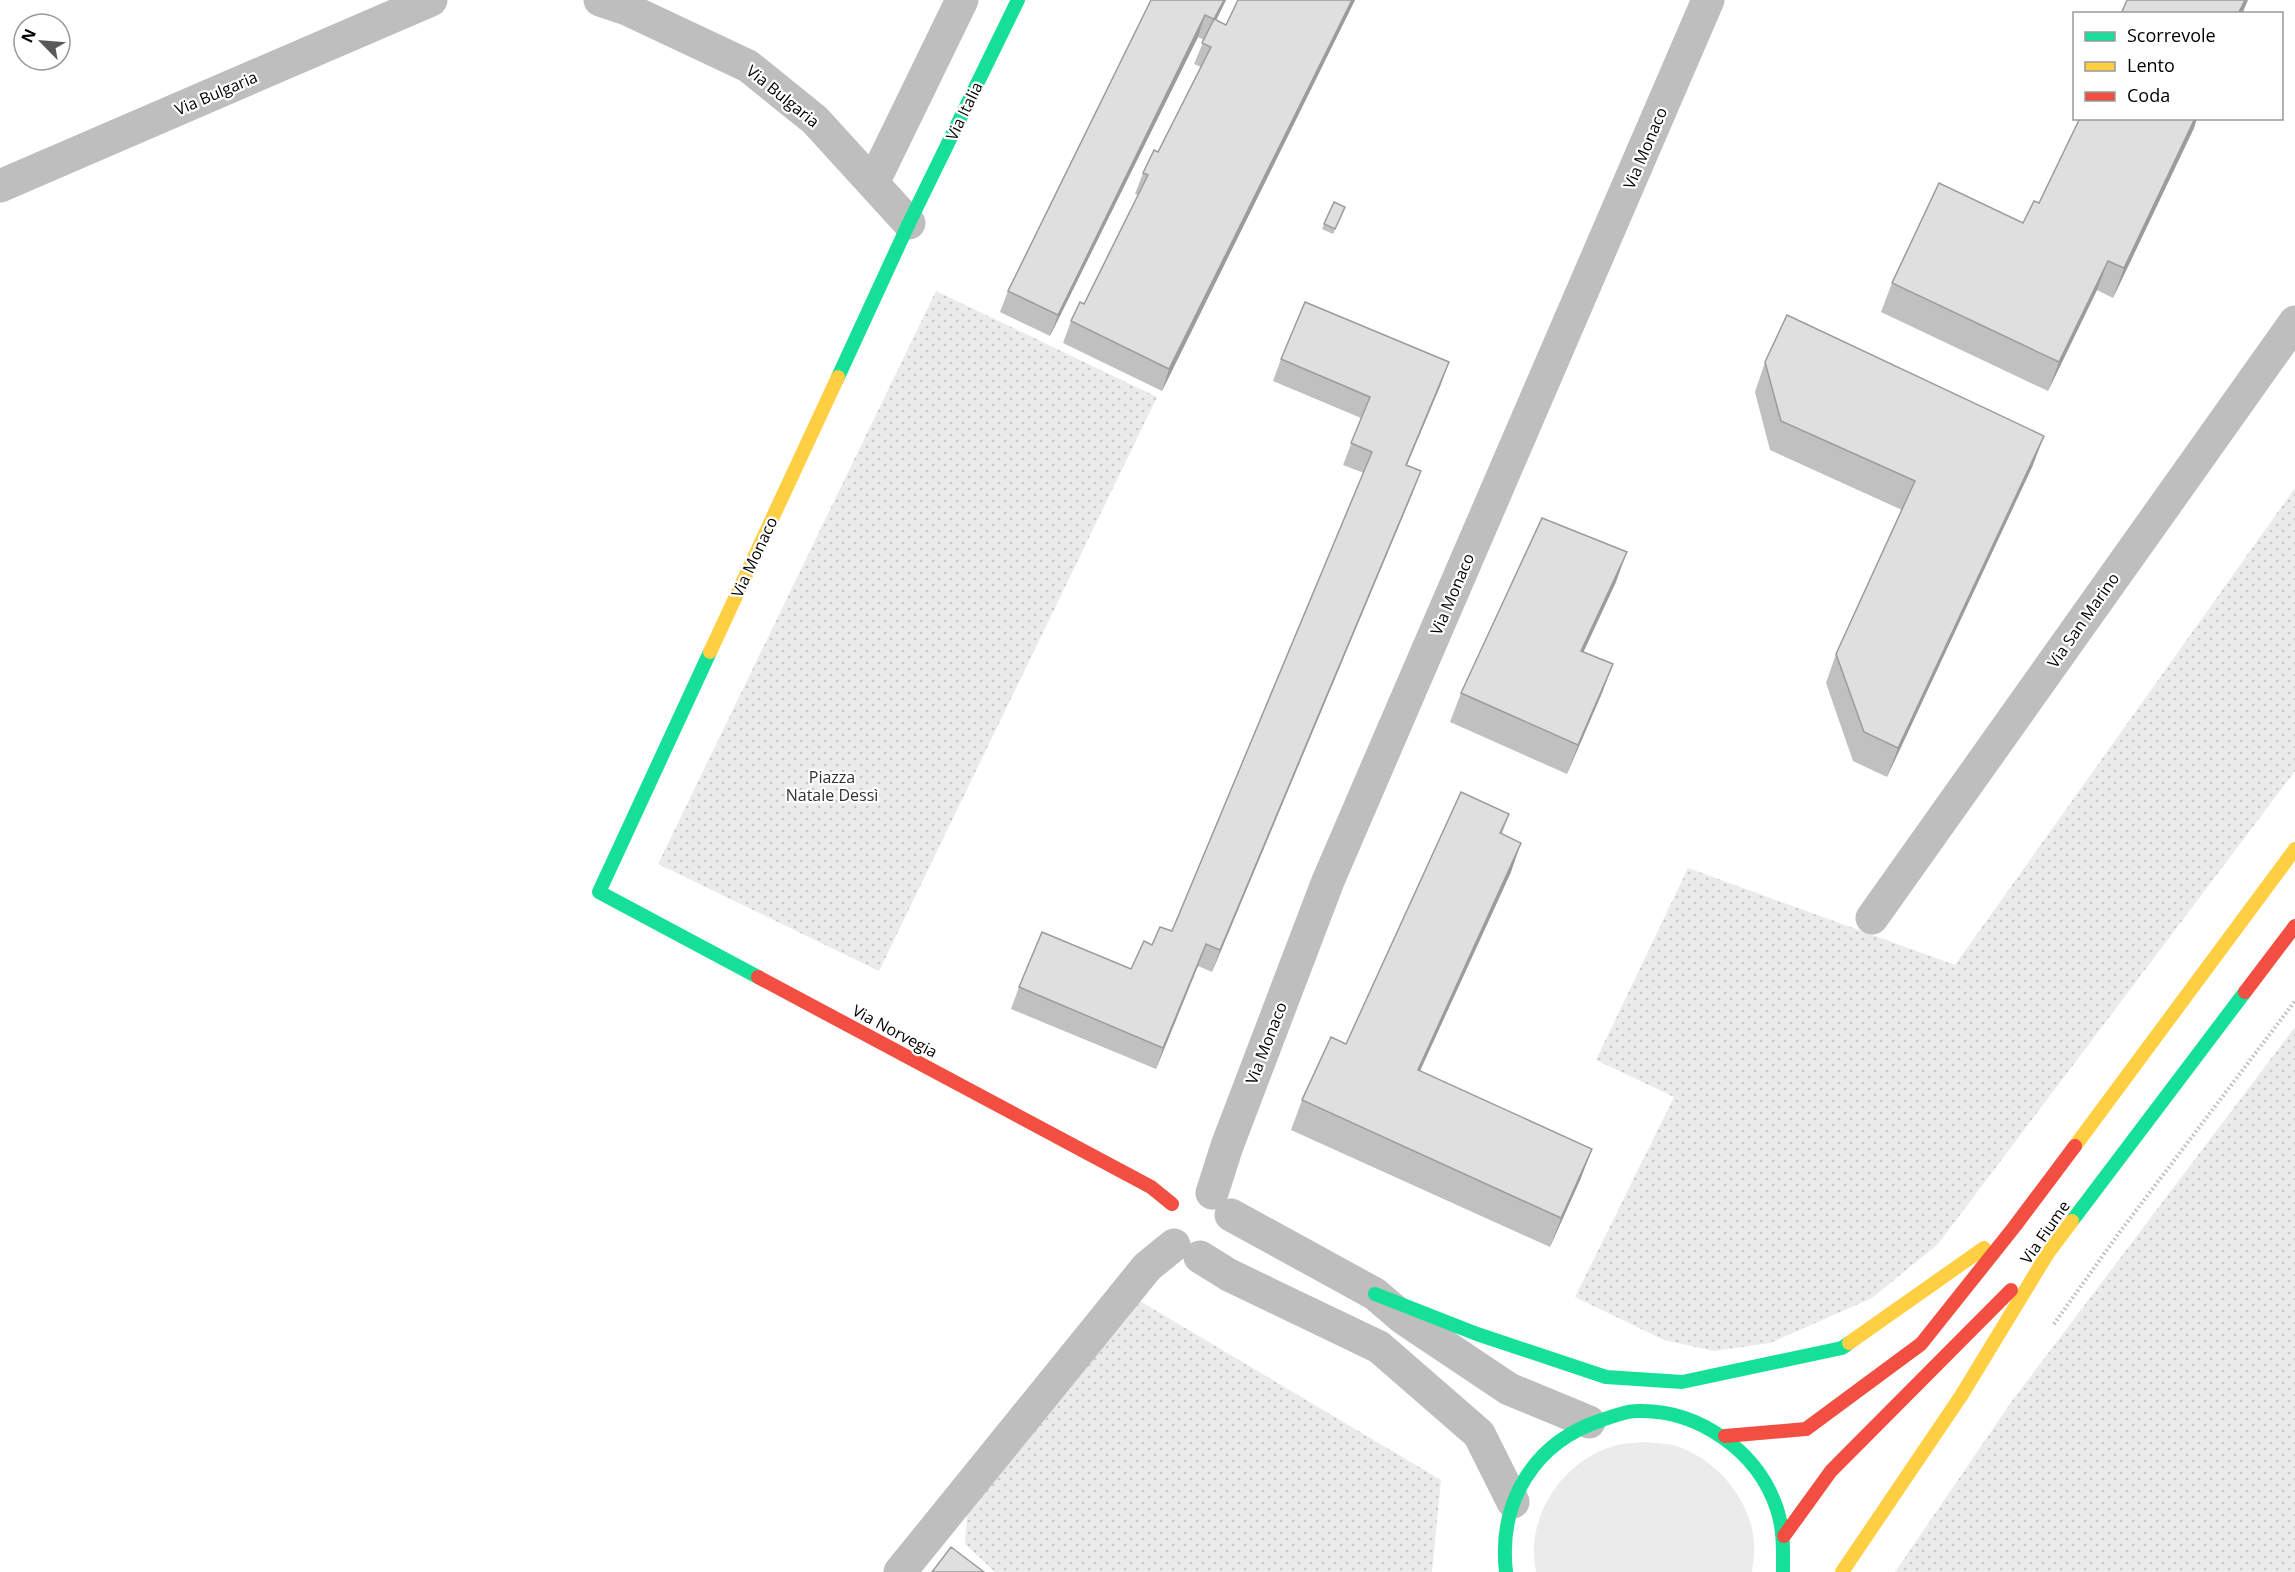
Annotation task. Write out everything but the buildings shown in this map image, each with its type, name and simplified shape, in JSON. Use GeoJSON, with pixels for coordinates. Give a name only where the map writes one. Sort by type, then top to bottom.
{"type":"FeatureCollection","features":[{"type":"Feature","properties":{"kind":"main road","name":"Via Italia"},"geometry":{"type":"LineString","coordinates":[[909,223],[1018,0]]}},
{"type":"Feature","properties":{"kind":"main road","name":"Via Monaco"},"geometry":{"type":"LineString","coordinates":[[599,892],[909,223]]}},
{"type":"Feature","properties":{"kind":"main road","name":"Via Fiume"},"geometry":{"type":"LineString","coordinates":[[1725,1436],[1806,1429],[1921,1344],[2014,1226],[2295,849]]}},
{"type":"Feature","properties":{"kind":"main road","name":"Via Norvegia"},"geometry":{"type":"LineString","coordinates":[[599,892],[1152,1187],[1172,1204]]}},
{"type":"Feature","properties":{"kind":"main road","name":"Via Fiume"},"geometry":{"type":"LineString","coordinates":[[1842,1572],[1961,1396],[2048,1253],[2295,926]]}},
{"type":"Feature","properties":{"kind":"main road"},"geometry":{"type":"LineString","coordinates":[[1375,1294],[1477,1334],[1606,1377],[1682,1382],[1842,1348],[2014,1226]]}},
{"type":"Feature","properties":{"kind":"main road"},"geometry":{"type":"LineString","coordinates":[[1784,1536],[1831,1471],[2048,1253]]}},
{"type":"Feature","properties":{"kind":"main road"},"geometry":{"type":"LineString","coordinates":[[1506,1572],[1503,1542],[1513,1502],[1531,1469],[1557,1442],[1589,1422],[1636,1411],[1682,1416],[1725,1436],[1754,1464],[1774,1498],[1784,1536],[1783,1572]]}},
{"type":"Feature","properties":{"kind":"street","name":"Via Bulgaria"},"geometry":{"type":"LineString","coordinates":[[0,186],[432,0]]}},
{"type":"Feature","properties":{"kind":"street","name":"Via Bulgaria"},"geometry":{"type":"LineString","coordinates":[[614,4],[664,0]]}},
{"type":"Feature","properties":{"kind":"street"},"geometry":{"type":"LineString","coordinates":[[873,183],[962,0]]}},
{"type":"Feature","properties":{"kind":"street","name":"Via Monaco"},"geometry":{"type":"LineString","coordinates":[[1221,1204],[1227,1146],[1328,881],[1708,0]]}},
{"type":"Feature","properties":{"kind":"street","name":"Via Bulgaria"},"geometry":{"type":"LineString","coordinates":[[614,4],[748,66],[815,120],[909,223]]}},
{"type":"Feature","properties":{"kind":"street","name":"Via San Marino"},"geometry":{"type":"LineString","coordinates":[[1872,918],[2295,322]]}},
{"type":"Feature","properties":{"kind":"street"},"geometry":{"type":"LineString","coordinates":[[1513,1502],[1479,1434],[1379,1347],[1229,1275],[1187,1251],[1167,1232],[1166,1218],[1172,1204],[1184,1194],[1198,1191],[1375,1294],[1403,1318],[1509,1389],[1589,1422]]}},
{"type":"Feature","properties":{"kind":"street"},"geometry":{"type":"LineString","coordinates":[[900,1572],[1147,1267],[1187,1251],[1214,1253],[1225,1243],[1231,1230],[1221,1204]]}},
{"type":"Feature","properties":{"kind":"path"},"geometry":{"type":"LineString","coordinates":[[2050,1329],[2295,1001]]}},
{"type":"Feature","properties":{"kind":"green space","name":"Piazza Natale Dessì"},"geometry":{"type":"Polygon","coordinates":[[[936,291],[1157,397],[879,971],[658,864],[936,291]]]}},
{"type":"Feature","properties":{"kind":"green space"},"geometry":{"type":"Polygon","coordinates":[[[2295,488],[2295,771],[1938,1244],[1872,1298],[1770,1343],[1714,1351],[1664,1340],[1575,1297],[1674,1097],[1596,1060],[1688,868],[1955,965],[2295,488]]]}},
{"type":"Feature","properties":{"kind":"green space"},"geometry":{"type":"Polygon","coordinates":[[[2295,1027],[2295,1572],[1895,1572],[2012,1401],[2295,1027]]]}},
{"type":"Feature","properties":{"kind":"green space"},"geometry":{"type":"Polygon","coordinates":[[[1138,1300],[1441,1480],[1432,1572],[995,1572],[965,1544],[967,1513],[1138,1300]]]}},
{"type":"Feature","properties":{"kind":"green space"},"geometry":{"type":"Polygon","coordinates":[[[1644,1442],[1672,1445],[1691,1452],[1718,1471],[1730,1484],[1747,1512],[1752,1528],[1754,1558],[1752,1572],[1536,1572],[1534,1547],[1537,1528],[1549,1498],[1558,1484],[1569,1472],[1596,1453],[1619,1445],[1644,1442]]]}},
{"type":"Feature","properties":{"kind":"traffic: fast"},"geometry":{"type":"LineString","coordinates":[[838,377],[909,223],[1018,0]]}},
{"type":"Feature","properties":{"kind":"traffic: fast"},"geometry":{"type":"LineString","coordinates":[[710,652],[599,892],[758,977]]}},
{"type":"Feature","properties":{"kind":"traffic: fast"},"geometry":{"type":"LineString","coordinates":[[2072,1221],[2245,992]]}},
{"type":"Feature","properties":{"kind":"traffic: fast"},"geometry":{"type":"LineString","coordinates":[[1375,1294],[1477,1334],[1606,1377],[1682,1382],[1842,1348],[1849,1343]]}},
{"type":"Feature","properties":{"kind":"traffic: fast"},"geometry":{"type":"LineString","coordinates":[[1506,1572],[1505,1546],[1508,1522],[1515,1499],[1526,1478],[1540,1459],[1557,1443],[1578,1430],[1615,1415],[1637,1411],[1660,1412],[1682,1417],[1703,1426],[1723,1438],[1756,1469],[1777,1509],[1782,1532],[1783,1572]]}},
{"type":"Feature","properties":{"kind":"traffic: slow"},"geometry":{"type":"LineString","coordinates":[[710,652],[838,377]]}},
{"type":"Feature","properties":{"kind":"traffic: slow"},"geometry":{"type":"LineString","coordinates":[[2075,1146],[2295,849]]}},
{"type":"Feature","properties":{"kind":"traffic: slow"},"geometry":{"type":"LineString","coordinates":[[1842,1572],[1961,1396],[2048,1253],[2072,1221]]}},
{"type":"Feature","properties":{"kind":"traffic: slow"},"geometry":{"type":"LineString","coordinates":[[1849,1343],[1984,1248]]}},
{"type":"Feature","properties":{"kind":"traffic: jam"},"geometry":{"type":"LineString","coordinates":[[2245,992],[2295,926]]}},
{"type":"Feature","properties":{"kind":"traffic: jam"},"geometry":{"type":"LineString","coordinates":[[758,977],[1151,1187],[1172,1204]]}},
{"type":"Feature","properties":{"kind":"traffic: jam"},"geometry":{"type":"LineString","coordinates":[[1725,1436],[1806,1429],[1921,1344],[2075,1146]]}},
{"type":"Feature","properties":{"kind":"traffic: jam"},"geometry":{"type":"LineString","coordinates":[[1784,1536],[1831,1471],[2011,1290]]}}]}
